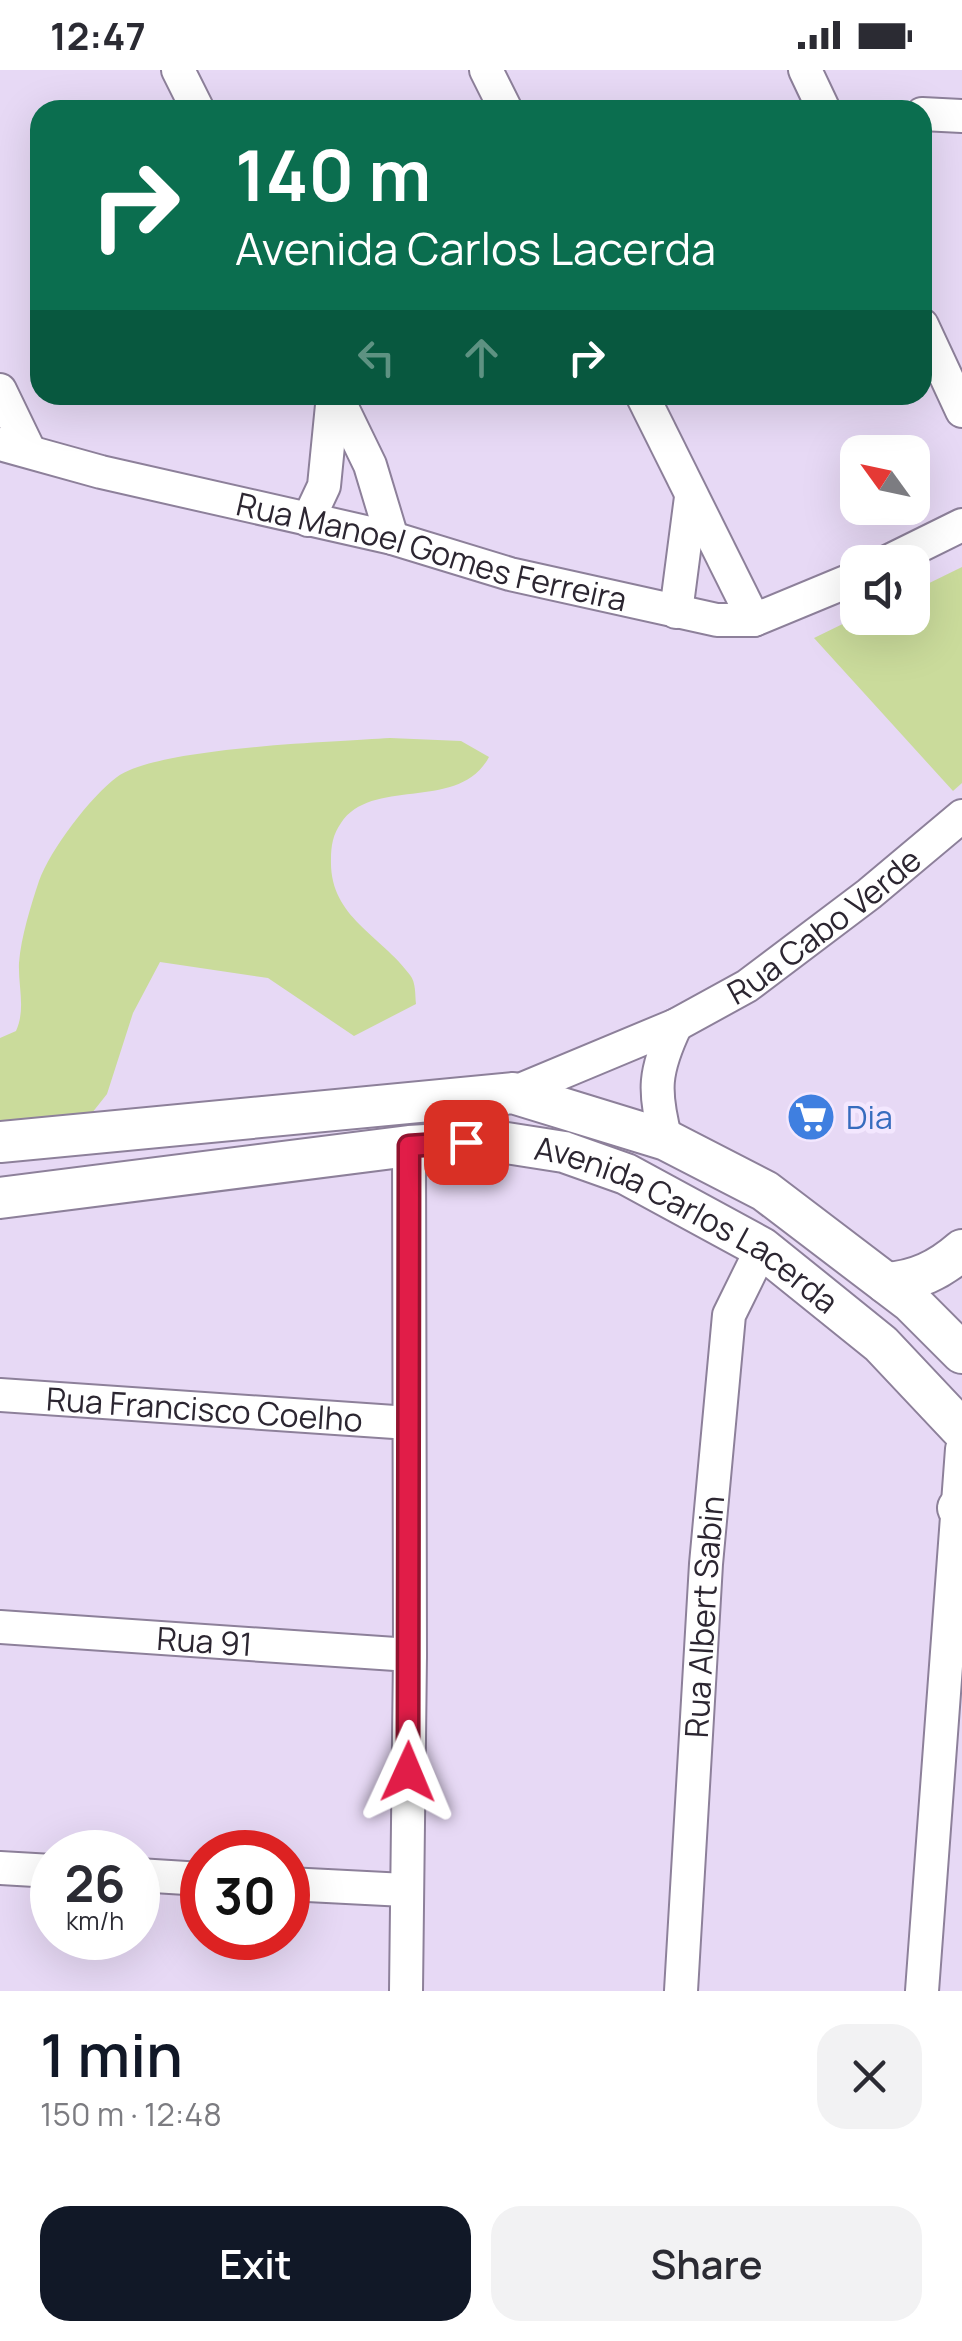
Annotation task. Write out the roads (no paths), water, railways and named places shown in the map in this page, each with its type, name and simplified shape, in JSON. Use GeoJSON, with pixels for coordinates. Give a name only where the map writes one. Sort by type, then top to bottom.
{"type":"FeatureCollection","features":[{"type":"Feature","properties":{"kind":"main road","name":"Avenida Carlos Lacerda"},"geometry":{"type":"LineString","coordinates":[[0,1142],[514,1093],[666,1140],[765,1191],[911,1302],[962,1353]]}},
{"type":"Feature","properties":{"kind":"main road","name":"Avenida Carlos Lacerda"},"geometry":{"type":"LineString","coordinates":[[0,1198],[409,1146],[494,1141],[564,1152],[626,1174],[762,1248],[881,1344],[962,1430]]}},
{"type":"Feature","properties":{"kind":"main road"},"geometry":{"type":"LineString","coordinates":[[886,1283],[908,1282],[934,1272],[962,1250]]}},
{"type":"Feature","properties":{"kind":"street"},"geometry":{"type":"LineString","coordinates":[[178,70],[193,100]]}},
{"type":"Feature","properties":{"kind":"street"},"geometry":{"type":"LineString","coordinates":[[486,70],[501,100]]}},
{"type":"Feature","properties":{"kind":"street"},"geometry":{"type":"LineString","coordinates":[[805,70],[819,100]]}},
{"type":"Feature","properties":{"kind":"street"},"geometry":{"type":"LineString","coordinates":[[932,114],[962,116]]}},
{"type":"Feature","properties":{"kind":"street"},"geometry":{"type":"LineString","coordinates":[[932,346],[962,411]]}},
{"type":"Feature","properties":{"kind":"street"},"geometry":{"type":"LineString","coordinates":[[0,390],[14,447]]}},
{"type":"Feature","properties":{"kind":"street"},"geometry":{"type":"LineString","coordinates":[[308,520],[324,486],[333,405]]}},
{"type":"Feature","properties":{"kind":"street"},"geometry":{"type":"LineString","coordinates":[[339,405],[370,465],[392,538]]}},
{"type":"Feature","properties":{"kind":"street"},"geometry":{"type":"LineString","coordinates":[[647,405],[754,620]]}},
{"type":"Feature","properties":{"kind":"street","name":"Rua Manoel Gomes Ferreira"},"geometry":{"type":"LineString","coordinates":[[14,447],[101,472],[392,538],[510,574],[717,620],[754,620],[840,584]]}},
{"type":"Feature","properties":{"kind":"street"},"geometry":{"type":"LineString","coordinates":[[676,612],[690,498]]}},
{"type":"Feature","properties":{"kind":"street"},"geometry":{"type":"LineString","coordinates":[[921,545],[962,525]]}},
{"type":"Feature","properties":{"kind":"street","name":"Rua Cabo Verde"},"geometry":{"type":"LineString","coordinates":[[514,1093],[676,1025],[747,986],[959,825]]}},
{"type":"Feature","properties":{"kind":"street"},"geometry":{"type":"LineString","coordinates":[[666,1140],[655,1081],[659,1059],[676,1025]]}},
{"type":"Feature","properties":{"kind":"street"},"geometry":{"type":"LineString","coordinates":[[406,1991],[409,1146]]}},
{"type":"Feature","properties":{"kind":"street","name":"Rua Albert Sabin"},"geometry":{"type":"LineString","coordinates":[[681,1991],[706,1564],[728,1315],[762,1248]]}},
{"type":"Feature","properties":{"kind":"street","name":"Rua Francisco Coelho"},"geometry":{"type":"LineString","coordinates":[[0,1395],[408,1423]]}},
{"type":"Feature","properties":{"kind":"street"},"geometry":{"type":"LineString","coordinates":[[922,1991],[962,1449]]}},
{"type":"Feature","properties":{"kind":"street","name":"Rua 91"},"geometry":{"type":"LineString","coordinates":[[0,1627],[410,1654]]}},
{"type":"Feature","properties":{"kind":"street"},"geometry":{"type":"LineString","coordinates":[[0,1868],[30,1870]]}},
{"type":"Feature","properties":{"kind":"street"},"geometry":{"type":"LineString","coordinates":[[310,1885],[406,1890]]}},
{"type":"Feature","properties":{"kind":"place","name":"Dia"},"geometry":{"type":"Point","coordinates":[811,1117]}}]}
